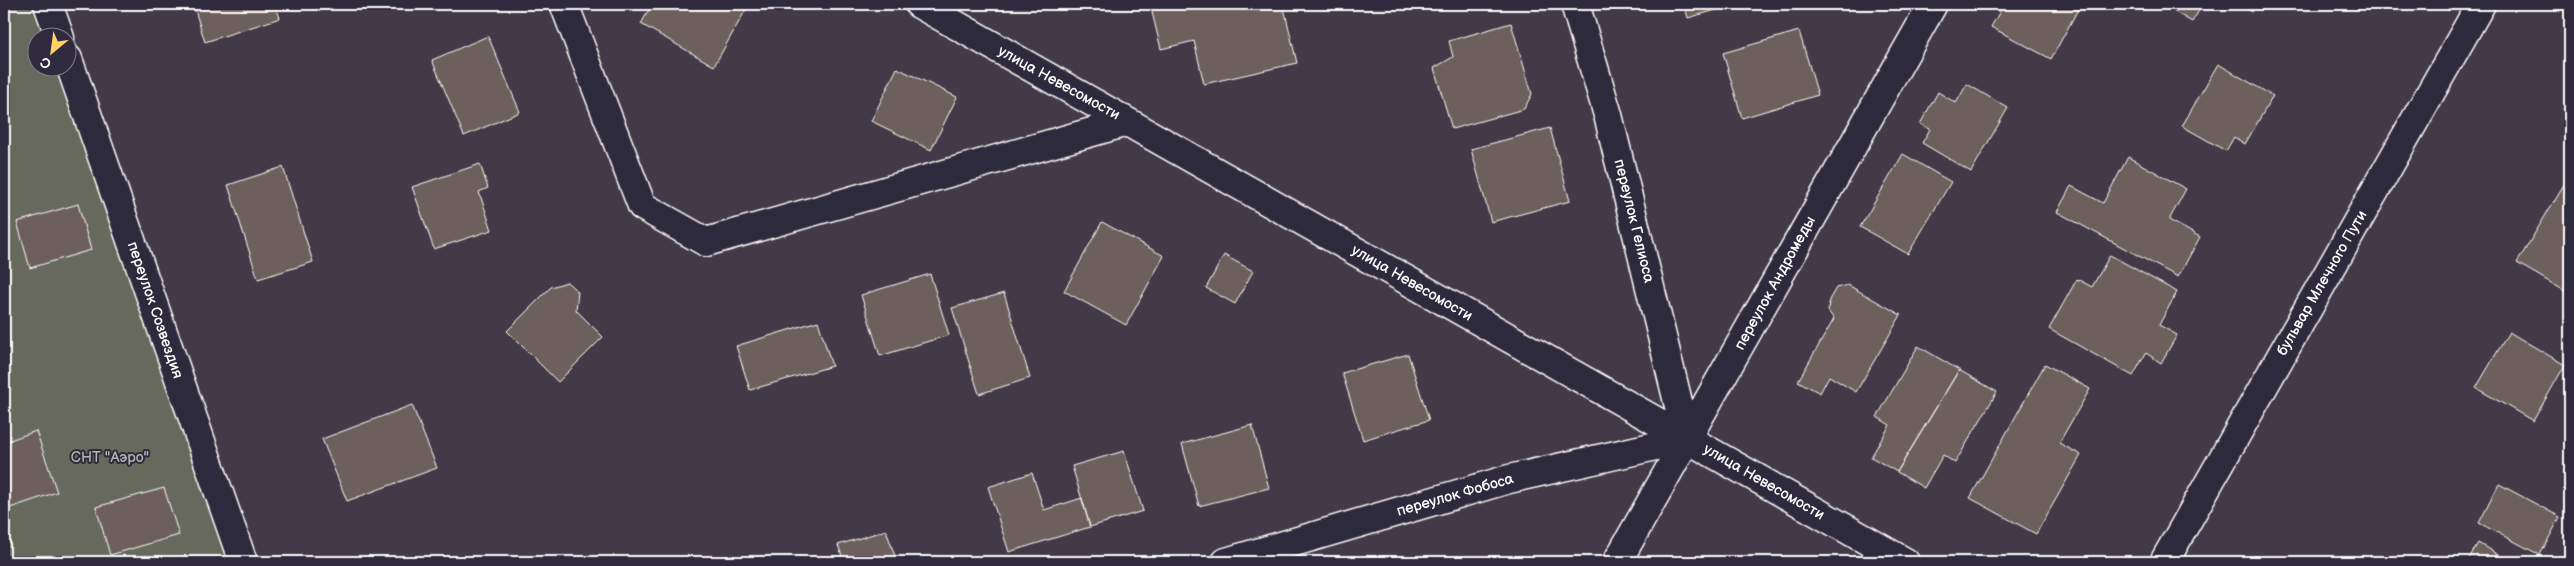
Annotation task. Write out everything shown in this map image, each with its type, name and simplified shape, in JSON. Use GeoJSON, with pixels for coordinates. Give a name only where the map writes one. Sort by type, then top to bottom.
{"type":"FeatureCollection","features":[{"type":"Feature","properties":{"kind":"street"},"geometry":{"type":"LineString","coordinates":[[48,4],[56,28]]}},
{"type":"Feature","properties":{"kind":"street"},"geometry":{"type":"LineString","coordinates":[[564,4],[642,206],[706,242],[1127,122]]}},
{"type":"Feature","properties":{"kind":"street","name":"улица Невесомости"},"geometry":{"type":"LineString","coordinates":[[919,4],[1905,562]]}},
{"type":"Feature","properties":{"kind":"street","name":"переулок Гелиоса"},"geometry":{"type":"LineString","coordinates":[[1575,4],[1608,115],[1688,439]]}},
{"type":"Feature","properties":{"kind":"street","name":"переулок Андромеды"},"geometry":{"type":"LineString","coordinates":[[1617,562],[1933,4]]}},
{"type":"Feature","properties":{"kind":"street","name":"бульвар Млечного Пути"},"geometry":{"type":"LineString","coordinates":[[2164,562],[2481,4]]}},
{"type":"Feature","properties":{"kind":"street","name":"переулок Созвездия"},"geometry":{"type":"LineString","coordinates":[[75,78],[243,562]]}},
{"type":"Feature","properties":{"kind":"street","name":"переулок Фобоса"},"geometry":{"type":"LineString","coordinates":[[1226,562],[1509,479],[1688,439]]}},
{"type":"Feature","properties":{"kind":"green space","name":"СНТ \"Аэро\""},"geometry":{"type":"Polygon","coordinates":[[[4,4],[62,4],[70,28],[28,28],[28,78],[78,78],[78,50],[258,562],[4,562],[4,4]]]}},
{"type":"Feature","properties":{"kind":"building"},"geometry":{"type":"Polygon","coordinates":[[[193,4],[275,4],[280,18],[205,42],[193,4]]]}},
{"type":"Feature","properties":{"kind":"building"},"geometry":{"type":"Polygon","coordinates":[[[652,4],[749,4],[714,66],[641,24],[652,4]]]}},
{"type":"Feature","properties":{"kind":"building"},"geometry":{"type":"Polygon","coordinates":[[[1150,4],[1283,4],[1297,63],[1204,84],[1194,41],[1161,49],[1150,4]]]}},
{"type":"Feature","properties":{"kind":"building"},"geometry":{"type":"Polygon","coordinates":[[[1684,4],[1722,4],[1723,8],[1688,18],[1684,4]]]}},
{"type":"Feature","properties":{"kind":"building"},"geometry":{"type":"Polygon","coordinates":[[[2004,4],[2081,4],[2051,59],[1991,27],[2004,4]]]}},
{"type":"Feature","properties":{"kind":"building"},"geometry":{"type":"Polygon","coordinates":[[[2161,4],[2203,4],[2192,22],[2161,4]]]}},
{"type":"Feature","properties":{"kind":"building"},"geometry":{"type":"Polygon","coordinates":[[[2239,4],[2257,4],[2252,12],[2239,4]]]}},
{"type":"Feature","properties":{"kind":"building"},"geometry":{"type":"Polygon","coordinates":[[[1511,23],[1532,94],[1524,109],[1452,129],[1434,68],[1453,57],[1449,41],[1511,23]]]}},
{"type":"Feature","properties":{"kind":"building"},"geometry":{"type":"Polygon","coordinates":[[[1799,31],[1818,95],[1742,118],[1723,53],[1799,31]]]}},
{"type":"Feature","properties":{"kind":"building"},"geometry":{"type":"Polygon","coordinates":[[[488,36],[520,112],[464,136],[432,60],[488,36]]]}},
{"type":"Feature","properties":{"kind":"building"},"geometry":{"type":"Polygon","coordinates":[[[2218,64],[2273,96],[2245,144],[2234,137],[2226,151],[2182,126],[2218,64]]]}},
{"type":"Feature","properties":{"kind":"building"},"geometry":{"type":"Polygon","coordinates":[[[897,68],[957,97],[931,150],[871,121],[897,68]]]}},
{"type":"Feature","properties":{"kind":"building"},"geometry":{"type":"Polygon","coordinates":[[[1967,84],[2008,108],[1971,172],[1922,143],[1930,129],[1920,124],[1938,92],[1956,103],[1967,84]]]}},
{"type":"Feature","properties":{"kind":"building"},"geometry":{"type":"Polygon","coordinates":[[[1550,128],[1570,201],[1491,222],[1471,149],[1550,128]]]}},
{"type":"Feature","properties":{"kind":"building"},"geometry":{"type":"Polygon","coordinates":[[[1903,154],[1951,182],[1908,254],[1860,227],[1903,154]]]}},
{"type":"Feature","properties":{"kind":"building"},"geometry":{"type":"Polygon","coordinates":[[[2128,157],[2186,189],[2169,220],[2200,237],[2178,277],[2057,212],[2071,186],[2103,203],[2128,157]]]}},
{"type":"Feature","properties":{"kind":"building"},"geometry":{"type":"Polygon","coordinates":[[[480,164],[488,188],[479,192],[492,230],[434,249],[412,187],[480,164]]]}},
{"type":"Feature","properties":{"kind":"building"},"geometry":{"type":"Polygon","coordinates":[[[283,167],[313,262],[258,279],[228,185],[283,167]]]}},
{"type":"Feature","properties":{"kind":"building"},"geometry":{"type":"Polygon","coordinates":[[[2566,181],[2570,183],[2570,294],[2517,263],[2566,181]]]}},
{"type":"Feature","properties":{"kind":"building"},"geometry":{"type":"Polygon","coordinates":[[[78,204],[91,250],[30,268],[17,222],[78,204]]]}},
{"type":"Feature","properties":{"kind":"building"},"geometry":{"type":"Polygon","coordinates":[[[1102,222],[1164,256],[1126,325],[1064,291],[1102,222]]]}},
{"type":"Feature","properties":{"kind":"building"},"geometry":{"type":"Polygon","coordinates":[[[1224,255],[1253,271],[1235,304],[1206,288],[1224,255]]]}},
{"type":"Feature","properties":{"kind":"building"},"geometry":{"type":"Polygon","coordinates":[[[2110,255],[2177,292],[2159,325],[2177,335],[2161,363],[2146,353],[2133,376],[2049,329],[2077,279],[2092,287],[2110,255]]]}},
{"type":"Feature","properties":{"kind":"building"},"geometry":{"type":"Polygon","coordinates":[[[930,274],[949,335],[880,356],[861,295],[930,274]]]}},
{"type":"Feature","properties":{"kind":"building"},"geometry":{"type":"Polygon","coordinates":[[[567,282],[578,292],[576,310],[603,337],[558,382],[507,331],[551,287],[567,282]]]}},
{"type":"Feature","properties":{"kind":"building"},"geometry":{"type":"Polygon","coordinates":[[[1848,285],[1901,315],[1856,392],[1829,376],[1820,393],[1798,381],[1834,319],[1828,311],[1829,300],[1836,288],[1848,285]]]}},
{"type":"Feature","properties":{"kind":"building"},"geometry":{"type":"Polygon","coordinates":[[[1004,293],[1030,378],[979,394],[952,308],[1004,293]]]}},
{"type":"Feature","properties":{"kind":"building"},"geometry":{"type":"Polygon","coordinates":[[[818,321],[832,366],[750,390],[736,346],[818,321]]]}},
{"type":"Feature","properties":{"kind":"building"},"geometry":{"type":"Polygon","coordinates":[[[2509,332],[2565,365],[2533,421],[2476,388],[2509,332]]]}},
{"type":"Feature","properties":{"kind":"building"},"geometry":{"type":"Polygon","coordinates":[[[1918,346],[1959,370],[1897,472],[1871,457],[1890,425],[1877,417],[1918,346]]]}},
{"type":"Feature","properties":{"kind":"building"},"geometry":{"type":"Polygon","coordinates":[[[1408,354],[1429,420],[1363,440],[1342,373],[1408,354]]]}},
{"type":"Feature","properties":{"kind":"building"},"geometry":{"type":"Polygon","coordinates":[[[2045,364],[2090,389],[2059,443],[2081,455],[2036,534],[1970,498],[2045,364]]]}},
{"type":"Feature","properties":{"kind":"building"},"geometry":{"type":"Polygon","coordinates":[[[1959,370],[1997,392],[1955,463],[1943,455],[1924,488],[1897,472],[1959,370]]]}},
{"type":"Feature","properties":{"kind":"building"},"geometry":{"type":"Polygon","coordinates":[[[412,405],[437,468],[347,501],[322,439],[412,405]]]}},
{"type":"Feature","properties":{"kind":"building"},"geometry":{"type":"Polygon","coordinates":[[[1252,425],[1269,488],[1199,506],[1182,444],[1252,425]]]}},
{"type":"Feature","properties":{"kind":"building"},"geometry":{"type":"Polygon","coordinates":[[[36,431],[57,492],[4,510],[4,442],[36,431]]]}},
{"type":"Feature","properties":{"kind":"building"},"geometry":{"type":"Polygon","coordinates":[[[1124,451],[1143,511],[1090,527],[1072,466],[1124,451]]]}},
{"type":"Feature","properties":{"kind":"building"},"geometry":{"type":"Polygon","coordinates":[[[1032,473],[1044,510],[1082,498],[1090,527],[1009,552],[988,487],[1032,473]]]}},
{"type":"Feature","properties":{"kind":"building"},"geometry":{"type":"Polygon","coordinates":[[[2499,484],[2560,517],[2540,555],[2479,523],[2499,484]]]}},
{"type":"Feature","properties":{"kind":"building"},"geometry":{"type":"Polygon","coordinates":[[[164,488],[179,535],[110,555],[96,507],[164,488]]]}},
{"type":"Feature","properties":{"kind":"building"},"geometry":{"type":"Polygon","coordinates":[[[886,530],[897,562],[844,562],[838,545],[886,530]]]}},
{"type":"Feature","properties":{"kind":"building"},"geometry":{"type":"Polygon","coordinates":[[[2478,543],[2510,562],[2467,562],[2478,543]]]}}]}
